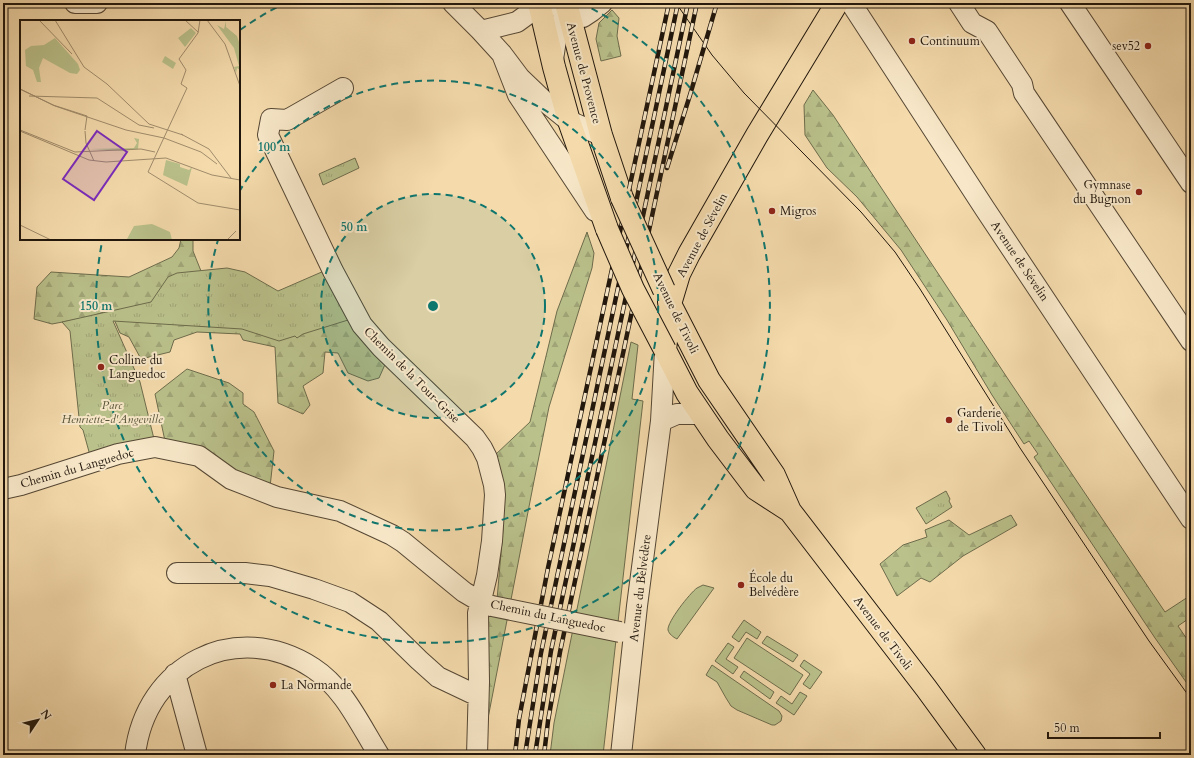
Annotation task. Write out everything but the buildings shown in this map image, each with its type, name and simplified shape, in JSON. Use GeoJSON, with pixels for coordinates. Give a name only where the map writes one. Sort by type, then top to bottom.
{"type":"FeatureCollection","features":[{"type":"Feature","properties":{"kind":"main road","name":"Avenue de Sévelin"},"geometry":{"type":"LineString","coordinates":[[667,297],[699,235],[837,3]]}},
{"type":"Feature","properties":{"kind":"main road","name":"Avenue de Provence"},"geometry":{"type":"LineString","coordinates":[[539,4],[553,63],[569,120]]}},
{"type":"Feature","properties":{"kind":"main road","name":"Avenue de Provence"},"geometry":{"type":"LineString","coordinates":[[569,5],[601,135]]}},
{"type":"Feature","properties":{"kind":"main road","name":"Avenue de Tivoli"},"geometry":{"type":"LineString","coordinates":[[569,120],[607,229],[633,289],[687,393],[700,414],[756,489],[790,511]]}},
{"type":"Feature","properties":{"kind":"main road","name":"Avenue de Tivoli"},"geometry":{"type":"LineString","coordinates":[[601,135],[622,198],[667,297],[709,380],[774,475],[790,511],[926,688],[975,755]]}},
{"type":"Feature","properties":{"kind":"main road","name":"Avenue du Belvédère"},"geometry":{"type":"LineString","coordinates":[[665,350],[667,297]]}},
{"type":"Feature","properties":{"kind":"street"},"geometry":{"type":"LineString","coordinates":[[75,3],[97,3]]}},
{"type":"Feature","properties":{"kind":"street","name":"Avenue de Tivoli"},"geometry":{"type":"LineString","coordinates":[[453,3],[481,30],[520,78],[543,100],[569,120],[601,135]]}},
{"type":"Feature","properties":{"kind":"street","name":"Avenue de Provence"},"geometry":{"type":"LineString","coordinates":[[539,4],[569,5],[583,17],[602,3]]}},
{"type":"Feature","properties":{"kind":"street","name":"Avenue de Sévelin"},"geometry":{"type":"LineString","coordinates":[[851,3],[1191,519]]}},
{"type":"Feature","properties":{"kind":"street"},"geometry":{"type":"LineString","coordinates":[[959,3],[972,23],[987,31],[1022,84],[1024,93],[1191,340]]}},
{"type":"Feature","properties":{"kind":"street"},"geometry":{"type":"LineString","coordinates":[[1070,3],[1191,183]]}},
{"type":"Feature","properties":{"kind":"street"},"geometry":{"type":"LineString","coordinates":[[481,30],[517,22],[539,4]]}},
{"type":"Feature","properties":{"kind":"street","name":"Avenue de Provence"},"geometry":{"type":"LineString","coordinates":[[553,63],[556,34],[569,5]]}},
{"type":"Feature","properties":{"kind":"street","name":"Avenue de Tivoli"},"geometry":{"type":"LineString","coordinates":[[502,54],[518,95],[564,162],[607,229]]}},
{"type":"Feature","properties":{"kind":"street","name":"Chemin de la Tour-Grise"},"geometry":{"type":"LineString","coordinates":[[343,88],[287,120],[271,119],[268,135],[333,271],[362,325],[381,346],[475,438],[487,458],[493,479],[495,495],[492,541],[487,575],[486,604]]}},
{"type":"Feature","properties":{"kind":"street","name":"Avenue du Belvédère"},"geometry":{"type":"LineString","coordinates":[[621,755],[627,633],[637,606],[661,422],[665,350]]}},
{"type":"Feature","properties":{"kind":"street"},"geometry":{"type":"LineString","coordinates":[[661,422],[677,414],[700,414]]}},
{"type":"Feature","properties":{"kind":"street","name":"Chemin du Languedoc"},"geometry":{"type":"LineString","coordinates":[[3,489],[21,485],[118,454],[155,447],[199,456],[231,479],[277,497],[340,512],[392,535],[403,542],[464,592],[486,604],[627,633]]}},
{"type":"Feature","properties":{"kind":"street"},"geometry":{"type":"LineString","coordinates":[[178,573],[246,573],[270,576],[314,589],[350,602],[379,621],[419,660],[438,676],[478,696]]}},
{"type":"Feature","properties":{"kind":"street"},"geometry":{"type":"LineString","coordinates":[[477,755],[478,613],[486,604]]}},
{"type":"Feature","properties":{"kind":"street"},"geometry":{"type":"LineString","coordinates":[[134,755],[138,734],[143,719],[150,705],[167,682],[189,664],[201,658],[221,651],[238,648],[272,650],[287,654],[314,668],[345,700],[379,755]]}},
{"type":"Feature","properties":{"kind":"street"},"geometry":{"type":"LineString","coordinates":[[176,674],[198,755]]}},
{"type":"Feature","properties":{"kind":"green space"},"geometry":{"type":"Polygon","coordinates":[[[612,10],[619,18],[617,36],[621,56],[601,61],[596,39],[599,23],[612,10]]]}},
{"type":"Feature","properties":{"kind":"green space"},"geometry":{"type":"Polygon","coordinates":[[[813,90],[833,115],[1165,612],[1191,595],[1191,617],[1178,626],[1191,645],[1191,689],[1155,638],[1034,457],[1038,454],[1029,441],[1024,444],[992,395],[947,320],[901,250],[857,197],[827,168],[805,135],[804,105],[813,90]]]}},
{"type":"Feature","properties":{"kind":"green space"},"geometry":{"type":"Polygon","coordinates":[[[355,158],[359,168],[323,185],[319,174],[355,158]]]}},
{"type":"Feature","properties":{"kind":"green space"},"geometry":{"type":"Polygon","coordinates":[[[587,232],[594,253],[592,268],[549,407],[483,744],[486,615],[497,600],[503,529],[495,455],[530,422],[557,311],[587,232]]]}},
{"type":"Feature","properties":{"kind":"green space"},"geometry":{"type":"Polygon","coordinates":[[[181,240],[193,240],[193,251],[205,281],[236,307],[326,289],[387,360],[379,378],[368,381],[348,373],[338,353],[325,352],[323,373],[303,386],[310,405],[303,414],[278,403],[275,347],[243,340],[240,334],[197,332],[174,340],[170,352],[141,359],[129,337],[120,333],[110,310],[89,317],[52,324],[34,319],[37,287],[51,272],[129,277],[172,257],[179,248],[181,240]]]}},
{"type":"Feature","properties":{"kind":"green space","name":"Parc Henriette-d'Angeville"},"geometry":{"type":"Polygon","coordinates":[[[227,268],[245,272],[278,291],[324,271],[348,320],[303,334],[297,338],[295,336],[279,341],[242,329],[113,321],[140,382],[155,443],[91,459],[83,430],[80,427],[70,331],[62,322],[151,302],[168,277],[177,273],[227,268]]]}},
{"type":"Feature","properties":{"kind":"green space"},"geometry":{"type":"Polygon","coordinates":[[[631,342],[638,345],[632,399],[643,401],[603,755],[550,755],[554,723],[631,342]]]}},
{"type":"Feature","properties":{"kind":"green space"},"geometry":{"type":"Polygon","coordinates":[[[187,369],[229,383],[243,393],[243,404],[254,412],[274,451],[270,487],[165,441],[155,394],[187,369]]]}},
{"type":"Feature","properties":{"kind":"green space"},"geometry":{"type":"Polygon","coordinates":[[[946,491],[952,507],[926,524],[916,508],[946,491]]]}},
{"type":"Feature","properties":{"kind":"green space"},"geometry":{"type":"Polygon","coordinates":[[[1011,515],[1017,525],[963,556],[930,582],[921,578],[897,596],[880,564],[903,545],[927,537],[925,530],[949,520],[969,535],[1011,515]]]}},
{"type":"Feature","properties":{"kind":"green space"},"geometry":{"type":"Polygon","coordinates":[[[703,585],[714,588],[677,639],[669,633],[668,630],[671,621],[689,596],[697,588],[703,585]]]}},
{"type":"Feature","properties":{"kind":"green space"},"geometry":{"type":"Polygon","coordinates":[[[744,620],[761,632],[757,639],[746,632],[739,642],[732,637],[744,620]]]}},
{"type":"Feature","properties":{"kind":"green space"},"geometry":{"type":"Polygon","coordinates":[[[767,636],[798,655],[793,662],[762,643],[767,636]]]}},
{"type":"Feature","properties":{"kind":"green space"},"geometry":{"type":"Polygon","coordinates":[[[747,638],[803,675],[790,695],[734,658],[747,638]]]}},
{"type":"Feature","properties":{"kind":"green space"},"geometry":{"type":"Polygon","coordinates":[[[728,643],[734,647],[726,659],[738,667],[733,674],[715,661],[728,643]]]}},
{"type":"Feature","properties":{"kind":"green space"},"geometry":{"type":"Polygon","coordinates":[[[804,660],[822,672],[810,689],[803,684],[810,674],[800,666],[804,660]]]}},
{"type":"Feature","properties":{"kind":"green space"},"geometry":{"type":"Polygon","coordinates":[[[712,665],[779,711],[782,716],[781,721],[775,725],[772,725],[731,706],[717,682],[706,675],[712,665]]]}},
{"type":"Feature","properties":{"kind":"green space"},"geometry":{"type":"Polygon","coordinates":[[[744,671],[774,692],[770,699],[740,677],[744,671]]]}},
{"type":"Feature","properties":{"kind":"green space"},"geometry":{"type":"Polygon","coordinates":[[[800,692],[807,696],[794,715],[776,703],[781,696],[792,704],[800,692]]]}},
{"type":"Feature","properties":{"kind":"tram line"},"geometry":{"type":"LineString","coordinates":[[676,3],[712,55],[744,93],[861,212],[895,252],[1020,448],[1149,641],[1191,699]]}},
{"type":"Feature","properties":{"kind":"railway"},"geometry":{"type":"LineString","coordinates":[[515,755],[519,719],[548,568],[669,3]]}},
{"type":"Feature","properties":{"kind":"railway"},"geometry":{"type":"LineString","coordinates":[[525,755],[541,653],[678,3]]}},
{"type":"Feature","properties":{"kind":"railway"},"geometry":{"type":"LineString","coordinates":[[535,755],[551,651],[688,3]]}},
{"type":"Feature","properties":{"kind":"railway"},"geometry":{"type":"LineString","coordinates":[[544,755],[548,721],[560,652],[697,3]]}},
{"type":"Feature","properties":{"kind":"railway"},"geometry":{"type":"LineString","coordinates":[[667,168],[717,3]]}},
{"type":"Feature","properties":{"kind":"place","name":"Continuum"},"geometry":{"type":"Point","coordinates":[912,41]}},
{"type":"Feature","properties":{"kind":"place","name":"sev52"},"geometry":{"type":"Point","coordinates":[1148,46]}},
{"type":"Feature","properties":{"kind":"place","name":"Gymnase du Bugnon"},"geometry":{"type":"Point","coordinates":[1139,192]}},
{"type":"Feature","properties":{"kind":"place","name":"Migros"},"geometry":{"type":"Point","coordinates":[772,211]}},
{"type":"Feature","properties":{"kind":"place","name":"Colline du Languedoc"},"geometry":{"type":"Point","coordinates":[101,367]}},
{"type":"Feature","properties":{"kind":"place","name":"Garderie de Tivoli"},"geometry":{"type":"Point","coordinates":[949,420]}},
{"type":"Feature","properties":{"kind":"place","name":"École du Belvédère"},"geometry":{"type":"Point","coordinates":[741,585]}},
{"type":"Feature","properties":{"kind":"place","name":"La Normande"},"geometry":{"type":"Point","coordinates":[273,685]}}]}
